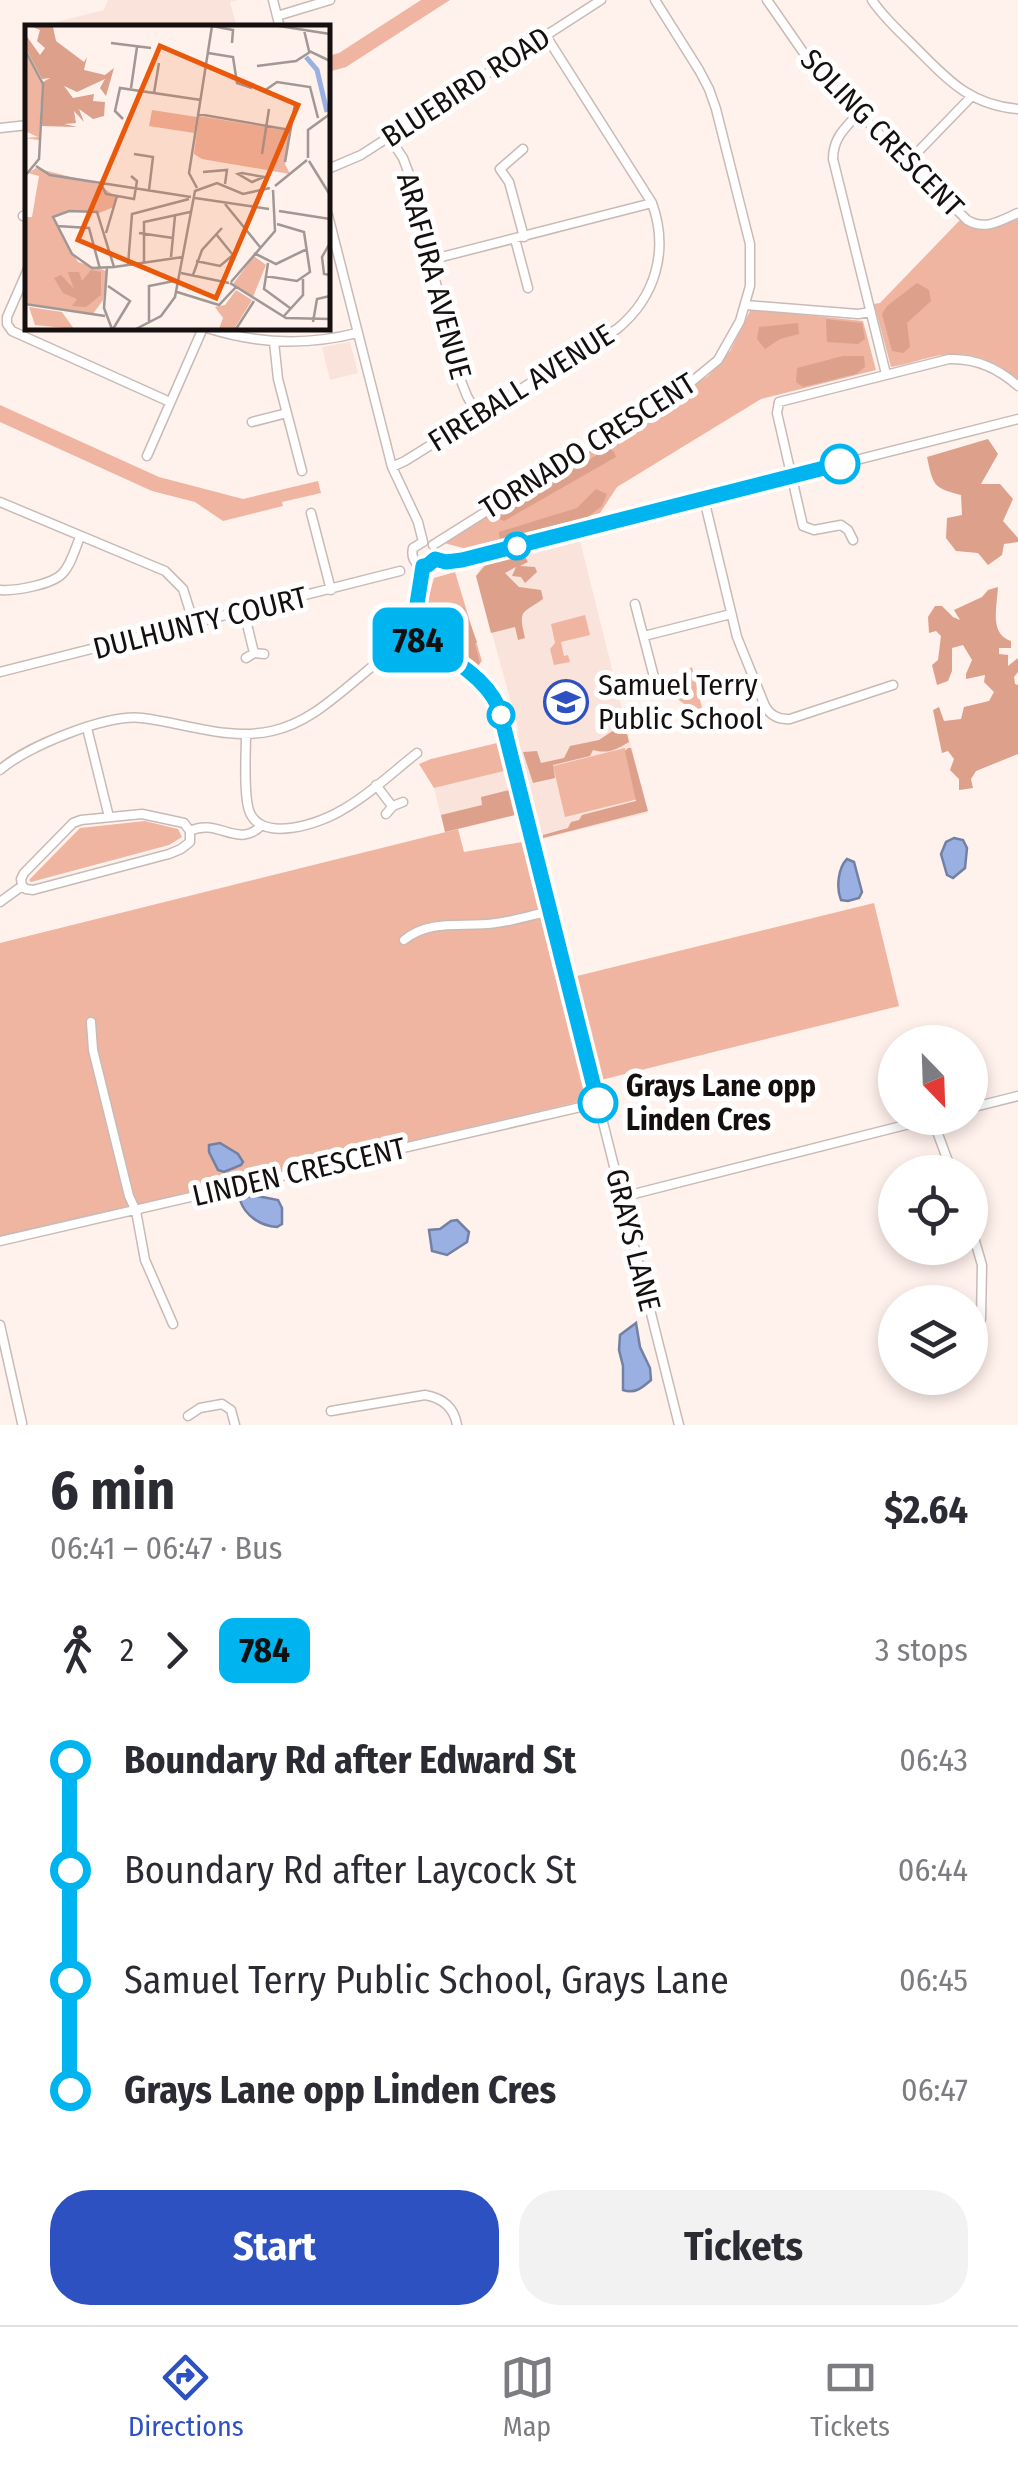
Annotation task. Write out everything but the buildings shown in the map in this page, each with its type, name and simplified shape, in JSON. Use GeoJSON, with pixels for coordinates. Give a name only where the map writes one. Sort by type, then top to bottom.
{"type":"FeatureCollection","features":[{"type":"Feature","properties":{"kind":"street"},"geometry":{"type":"LineString","coordinates":[[273,0],[279,25]]}},
{"type":"Feature","properties":{"kind":"street"},"geometry":{"type":"LineString","coordinates":[[277,16],[330,0]]}},
{"type":"Feature","properties":{"kind":"street"},"geometry":{"type":"LineString","coordinates":[[579,0],[586,10]]}},
{"type":"Feature","properties":{"kind":"street","name":"BLUEBIRD ROAD"},"geometry":{"type":"LineString","coordinates":[[330,168],[352,160],[602,0]]}},
{"type":"Feature","properties":{"kind":"street","name":"TORNADO CRESCENT"},"geometry":{"type":"LineString","coordinates":[[433,546],[704,373],[733,336],[746,305],[750,244],[716,109],[699,70],[654,0]]}},
{"type":"Feature","properties":{"kind":"street","name":"SOLING CRESCENT"},"geometry":{"type":"LineString","coordinates":[[767,0],[813,68],[954,209],[974,224],[989,225],[1018,213]]}},
{"type":"Feature","properties":{"kind":"street"},"geometry":{"type":"LineString","coordinates":[[872,0],[949,81],[971,97],[1018,109]]}},
{"type":"Feature","properties":{"kind":"street","name":"FIREBALL AVENUE"},"geometry":{"type":"LineString","coordinates":[[392,467],[611,333],[637,310],[653,282],[659,254],[652,202],[546,36]]}},
{"type":"Feature","properties":{"kind":"street"},"geometry":{"type":"LineString","coordinates":[[908,162],[971,97]]}},
{"type":"Feature","properties":{"kind":"street"},"geometry":{"type":"LineString","coordinates":[[858,114],[838,136],[832,155],[886,374]]}},
{"type":"Feature","properties":{"kind":"street"},"geometry":{"type":"LineString","coordinates":[[0,128],[25,125]]}},
{"type":"Feature","properties":{"kind":"street","name":"ARAFURA AVENUE"},"geometry":{"type":"LineString","coordinates":[[389,137],[409,174],[460,380],[478,416]]}},
{"type":"Feature","properties":{"kind":"street"},"geometry":{"type":"LineString","coordinates":[[523,149],[500,168],[510,182],[528,288]]}},
{"type":"Feature","properties":{"kind":"street"},"geometry":{"type":"LineString","coordinates":[[430,260],[652,202]]}},
{"type":"Feature","properties":{"kind":"street"},"geometry":{"type":"LineString","coordinates":[[332,249],[392,467],[418,522],[423,542]]}},
{"type":"Feature","properties":{"kind":"street"},"geometry":{"type":"LineString","coordinates":[[25,276],[7,317],[12,332],[170,402]]}},
{"type":"Feature","properties":{"kind":"street"},"geometry":{"type":"LineString","coordinates":[[746,305],[871,312]]}},
{"type":"Feature","properties":{"kind":"street"},"geometry":{"type":"LineString","coordinates":[[148,456],[204,330]]}},
{"type":"Feature","properties":{"kind":"street"},"geometry":{"type":"LineString","coordinates":[[213,330],[274,342],[318,341],[358,333]]}},
{"type":"Feature","properties":{"kind":"street"},"geometry":{"type":"LineString","coordinates":[[274,342],[276,369],[302,471]]}},
{"type":"Feature","properties":{"kind":"street"},"geometry":{"type":"LineString","coordinates":[[854,540],[841,526],[805,528],[777,413],[779,402],[938,361],[964,359],[988,366],[1018,386]]}},
{"type":"Feature","properties":{"kind":"street"},"geometry":{"type":"LineString","coordinates":[[252,422],[286,413]]}},
{"type":"Feature","properties":{"kind":"street"},"geometry":{"type":"LineString","coordinates":[[435,559],[462,560],[1018,419]]}},
{"type":"Feature","properties":{"kind":"street"},"geometry":{"type":"LineString","coordinates":[[704,499],[739,644],[765,706],[778,718],[793,718],[894,685]]}},
{"type":"Feature","properties":{"kind":"street"},"geometry":{"type":"LineString","coordinates":[[0,502],[169,574],[185,593],[194,624]]}},
{"type":"Feature","properties":{"kind":"street"},"geometry":{"type":"LineString","coordinates":[[311,512],[331,590]]}},
{"type":"Feature","properties":{"kind":"street"},"geometry":{"type":"LineString","coordinates":[[0,590],[16,590],[56,578],[66,569],[80,537]]}},
{"type":"Feature","properties":{"kind":"street"},"geometry":{"type":"LineString","coordinates":[[423,542],[436,552],[435,559],[423,566],[416,562],[412,552],[423,542]]}},
{"type":"Feature","properties":{"kind":"street"},"geometry":{"type":"LineString","coordinates":[[0,770],[36,746],[114,719],[135,717],[226,733],[285,728],[318,711],[381,660],[406,633],[417,604],[423,566]]}},
{"type":"Feature","properties":{"kind":"street","name":"DULHUNTY COURT"},"geometry":{"type":"LineString","coordinates":[[0,672],[400,571]]}},
{"type":"Feature","properties":{"kind":"street"},"geometry":{"type":"LineString","coordinates":[[635,604],[655,679],[664,692]]}},
{"type":"Feature","properties":{"kind":"street"},"geometry":{"type":"LineString","coordinates":[[244,612],[255,655]]}},
{"type":"Feature","properties":{"kind":"street"},"geometry":{"type":"LineString","coordinates":[[644,636],[731,614]]}},
{"type":"Feature","properties":{"kind":"street","name":"GRAYS LANE"},"geometry":{"type":"LineString","coordinates":[[406,633],[484,683],[502,718],[679,1425]]}},
{"type":"Feature","properties":{"kind":"street"},"geometry":{"type":"LineString","coordinates":[[87,728],[109,817]]}},
{"type":"Feature","properties":{"kind":"street"},"geometry":{"type":"LineString","coordinates":[[246,734],[248,806],[262,826],[278,830],[326,818],[350,805],[417,752]]}},
{"type":"Feature","properties":{"kind":"street"},"geometry":{"type":"LineString","coordinates":[[376,785],[389,810],[403,802]]}},
{"type":"Feature","properties":{"kind":"street"},"geometry":{"type":"LineString","coordinates":[[149,814],[184,823],[191,838],[188,844],[169,854],[33,890],[22,886],[24,873],[69,826],[80,820],[109,817],[149,814]]}},
{"type":"Feature","properties":{"kind":"street"},"geometry":{"type":"LineString","coordinates":[[190,831],[206,827],[246,836],[262,826]]}},
{"type":"Feature","properties":{"kind":"street"},"geometry":{"type":"LineString","coordinates":[[0,902],[22,886]]}},
{"type":"Feature","properties":{"kind":"street"},"geometry":{"type":"LineString","coordinates":[[404,940],[414,932],[435,926],[490,924],[550,911]]}},
{"type":"Feature","properties":{"kind":"street"},"geometry":{"type":"LineString","coordinates":[[91,1022],[93,1050],[136,1210],[145,1260],[173,1324]]}},
{"type":"Feature","properties":{"kind":"street"},"geometry":{"type":"LineString","coordinates":[[988,1104],[1018,1096]]}},
{"type":"Feature","properties":{"kind":"street","name":"LINDEN CRESCENT"},"geometry":{"type":"LineString","coordinates":[[0,1241],[598,1103]]}},
{"type":"Feature","properties":{"kind":"street"},"geometry":{"type":"LineString","coordinates":[[622,1197],[878,1132]]}},
{"type":"Feature","properties":{"kind":"street"},"geometry":{"type":"LineString","coordinates":[[0,1325],[22,1423]]}},
{"type":"Feature","properties":{"kind":"street"},"geometry":{"type":"LineString","coordinates":[[331,1411],[430,1396],[450,1408],[457,1425]]}},
{"type":"Feature","properties":{"kind":"street"},"geometry":{"type":"LineString","coordinates":[[188,1416],[200,1408],[220,1404],[229,1408],[235,1425]]}},
{"type":"Feature","properties":{"kind":"shaded area"},"geometry":{"type":"Polygon","coordinates":[[[108,0],[238,0],[230,2],[236,25],[44,25],[104,10],[108,0]]]}},
{"type":"Feature","properties":{"kind":"shaded area"},"geometry":{"type":"Polygon","coordinates":[[[421,0],[450,0],[346,67],[330,71],[330,55],[421,0]]]}},
{"type":"Feature","properties":{"kind":"shaded area"},"geometry":{"type":"Polygon","coordinates":[[[1018,219],[1018,379],[988,361],[967,355],[945,355],[891,367],[874,304],[880,303],[960,220],[982,229],[1018,219]]]}},
{"type":"Feature","properties":{"kind":"shaded area"},"geometry":{"type":"Polygon","coordinates":[[[917,283],[929,290],[931,301],[907,323],[910,347],[903,353],[892,351],[882,314],[917,283]]]}},
{"type":"Feature","properties":{"kind":"shaded area"},"geometry":{"type":"Polygon","coordinates":[[[751,309],[863,321],[876,370],[761,399],[617,487],[600,513],[467,549],[444,543],[708,376],[730,351],[751,309]]]}},
{"type":"Feature","properties":{"kind":"shaded area"},"geometry":{"type":"Polygon","coordinates":[[[826,319],[862,323],[865,339],[858,344],[827,342],[826,319]]]}},
{"type":"Feature","properties":{"kind":"shaded area"},"geometry":{"type":"Polygon","coordinates":[[[798,323],[799,334],[780,339],[765,349],[757,339],[759,327],[798,323]]]}},
{"type":"Feature","properties":{"kind":"shaded area"},"geometry":{"type":"Polygon","coordinates":[[[350,342],[358,373],[330,380],[322,347],[350,342]]]}},
{"type":"Feature","properties":{"kind":"shaded area"},"geometry":{"type":"Polygon","coordinates":[[[843,356],[864,356],[865,367],[856,374],[803,387],[796,382],[797,368],[843,356]]]}},
{"type":"Feature","properties":{"kind":"shaded area"},"geometry":{"type":"Polygon","coordinates":[[[0,405],[159,477],[243,499],[318,481],[321,493],[223,521],[195,502],[152,491],[0,422],[0,405]]]}},
{"type":"Feature","properties":{"kind":"shaded area"},"geometry":{"type":"Polygon","coordinates":[[[988,439],[998,454],[981,484],[1000,484],[1013,499],[1003,521],[1018,542],[1004,544],[1002,555],[988,565],[978,553],[956,551],[946,538],[947,518],[962,515],[961,495],[936,484],[927,457],[988,439]]]}},
{"type":"Feature","properties":{"kind":"shaded area"},"geometry":{"type":"Polygon","coordinates":[[[609,448],[616,457],[504,521],[497,518],[497,513],[609,448]]]}},
{"type":"Feature","properties":{"kind":"shaded area"},"geometry":{"type":"Polygon","coordinates":[[[596,489],[607,494],[602,506],[588,517],[499,537],[499,532],[577,508],[596,489]]]}},
{"type":"Feature","properties":{"kind":"shaded area","name":"Samuel Terry Public School"},"geometry":{"type":"Polygon","coordinates":[[[580,541],[648,813],[542,839],[518,727],[476,576],[481,567],[580,541]]]}},
{"type":"Feature","properties":{"kind":"shaded area"},"geometry":{"type":"Polygon","coordinates":[[[524,555],[528,562],[520,566],[535,567],[537,572],[525,583],[521,577],[512,576],[516,567],[505,573],[519,587],[541,590],[543,599],[524,613],[525,638],[518,640],[515,627],[491,633],[476,576],[487,563],[524,555]]]}},
{"type":"Feature","properties":{"kind":"shaded area"},"geometry":{"type":"Polygon","coordinates":[[[455,572],[482,661],[478,666],[423,631],[421,625],[434,578],[455,572]]]}},
{"type":"Feature","properties":{"kind":"shaded area"},"geometry":{"type":"Polygon","coordinates":[[[998,587],[997,626],[1011,641],[1011,648],[999,648],[999,654],[1008,655],[1008,666],[1018,658],[1014,677],[1018,685],[1018,754],[976,771],[971,779],[973,788],[959,790],[959,779],[950,770],[954,759],[948,751],[942,753],[933,710],[939,707],[944,721],[961,719],[964,707],[989,701],[994,692],[984,682],[985,675],[966,679],[972,660],[963,645],[952,648],[948,681],[937,685],[932,665],[938,660],[941,636],[936,631],[929,633],[928,617],[935,606],[942,606],[960,620],[954,610],[998,587]]]}},
{"type":"Feature","properties":{"kind":"shaded area"},"geometry":{"type":"Polygon","coordinates":[[[464,607],[477,642],[477,666],[461,656],[468,647],[451,626],[460,619],[459,609],[464,607]]]}},
{"type":"Feature","properties":{"kind":"shaded area"},"geometry":{"type":"Polygon","coordinates":[[[585,615],[590,635],[561,642],[564,656],[568,655],[570,662],[554,665],[551,624],[585,615]]]}},
{"type":"Feature","properties":{"kind":"shaded area"},"geometry":{"type":"Polygon","coordinates":[[[692,667],[702,717],[672,695],[668,683],[692,667]]]}},
{"type":"Feature","properties":{"kind":"shaded area"},"geometry":{"type":"Polygon","coordinates":[[[622,713],[629,742],[553,765],[555,778],[533,783],[523,752],[537,751],[541,763],[564,758],[570,746],[599,740],[614,730],[615,717],[622,713]]]}},
{"type":"Feature","properties":{"kind":"shaded area"},"geometry":{"type":"Polygon","coordinates":[[[497,743],[504,771],[434,788],[419,764],[431,759],[497,743]]]}},
{"type":"Feature","properties":{"kind":"shaded area"},"geometry":{"type":"Polygon","coordinates":[[[625,748],[638,799],[565,817],[553,766],[625,748]]]}},
{"type":"Feature","properties":{"kind":"shaded area"},"geometry":{"type":"Polygon","coordinates":[[[628,748],[648,811],[543,838],[568,828],[582,815],[636,801],[625,751],[628,748]]]}},
{"type":"Feature","properties":{"kind":"shaded area"},"geometry":{"type":"Polygon","coordinates":[[[504,771],[515,815],[445,832],[434,788],[504,771]]]}},
{"type":"Feature","properties":{"kind":"shaded area"},"geometry":{"type":"Polygon","coordinates":[[[509,790],[515,815],[445,832],[441,815],[482,805],[481,797],[509,790]]]}},
{"type":"Feature","properties":{"kind":"shaded area"},"geometry":{"type":"Polygon","coordinates":[[[145,821],[178,829],[182,837],[169,845],[29,880],[80,828],[145,821]]]}},
{"type":"Feature","properties":{"kind":"shaded area"},"geometry":{"type":"Polygon","coordinates":[[[458,829],[464,852],[522,842],[587,1081],[588,1092],[582,1101],[0,1238],[0,943],[458,829]]]}},
{"type":"Feature","properties":{"kind":"shaded area"},"geometry":{"type":"Polygon","coordinates":[[[874,903],[899,1006],[601,1080],[573,977],[874,903]]]}},
{"type":"Feature","properties":{"kind":"water"},"geometry":{"type":"Polygon","coordinates":[[[954,838],[963,840],[967,848],[965,868],[953,878],[947,875],[941,854],[946,842],[954,838]]]}},
{"type":"Feature","properties":{"kind":"water"},"geometry":{"type":"Polygon","coordinates":[[[847,859],[854,862],[862,892],[859,898],[848,901],[841,900],[838,884],[847,859]]]}},
{"type":"Feature","properties":{"kind":"water"},"geometry":{"type":"Polygon","coordinates":[[[220,1143],[238,1154],[241,1165],[224,1172],[218,1170],[209,1145],[220,1143]]]}},
{"type":"Feature","properties":{"kind":"water"},"geometry":{"type":"Polygon","coordinates":[[[252,1195],[278,1200],[282,1224],[271,1226],[250,1215],[240,1200],[252,1195]]]}},
{"type":"Feature","properties":{"kind":"water"},"geometry":{"type":"Polygon","coordinates":[[[457,1220],[469,1232],[467,1242],[447,1255],[432,1251],[429,1230],[457,1220]]]}},
{"type":"Feature","properties":{"kind":"water"},"geometry":{"type":"Polygon","coordinates":[[[636,1323],[651,1380],[638,1390],[627,1391],[623,1390],[620,1335],[636,1323]]]}},
{"type":"Feature","properties":{"kind":"bus line","name":"784"},"geometry":{"type":"LineString","coordinates":[[598,1103],[499,708],[490,691],[470,671],[406,633],[417,604],[423,566],[435,559],[462,560],[840,464]]}},
{"type":"Feature","properties":{"kind":"place","name":"Samuel Terry Public School"},"geometry":{"type":"Point","coordinates":[566,702]}},
{"type":"Feature","properties":{"kind":"place","name":"Grays Lane opp Linden Cres"},"geometry":{"type":"Point","coordinates":[598,1103]}}]}
